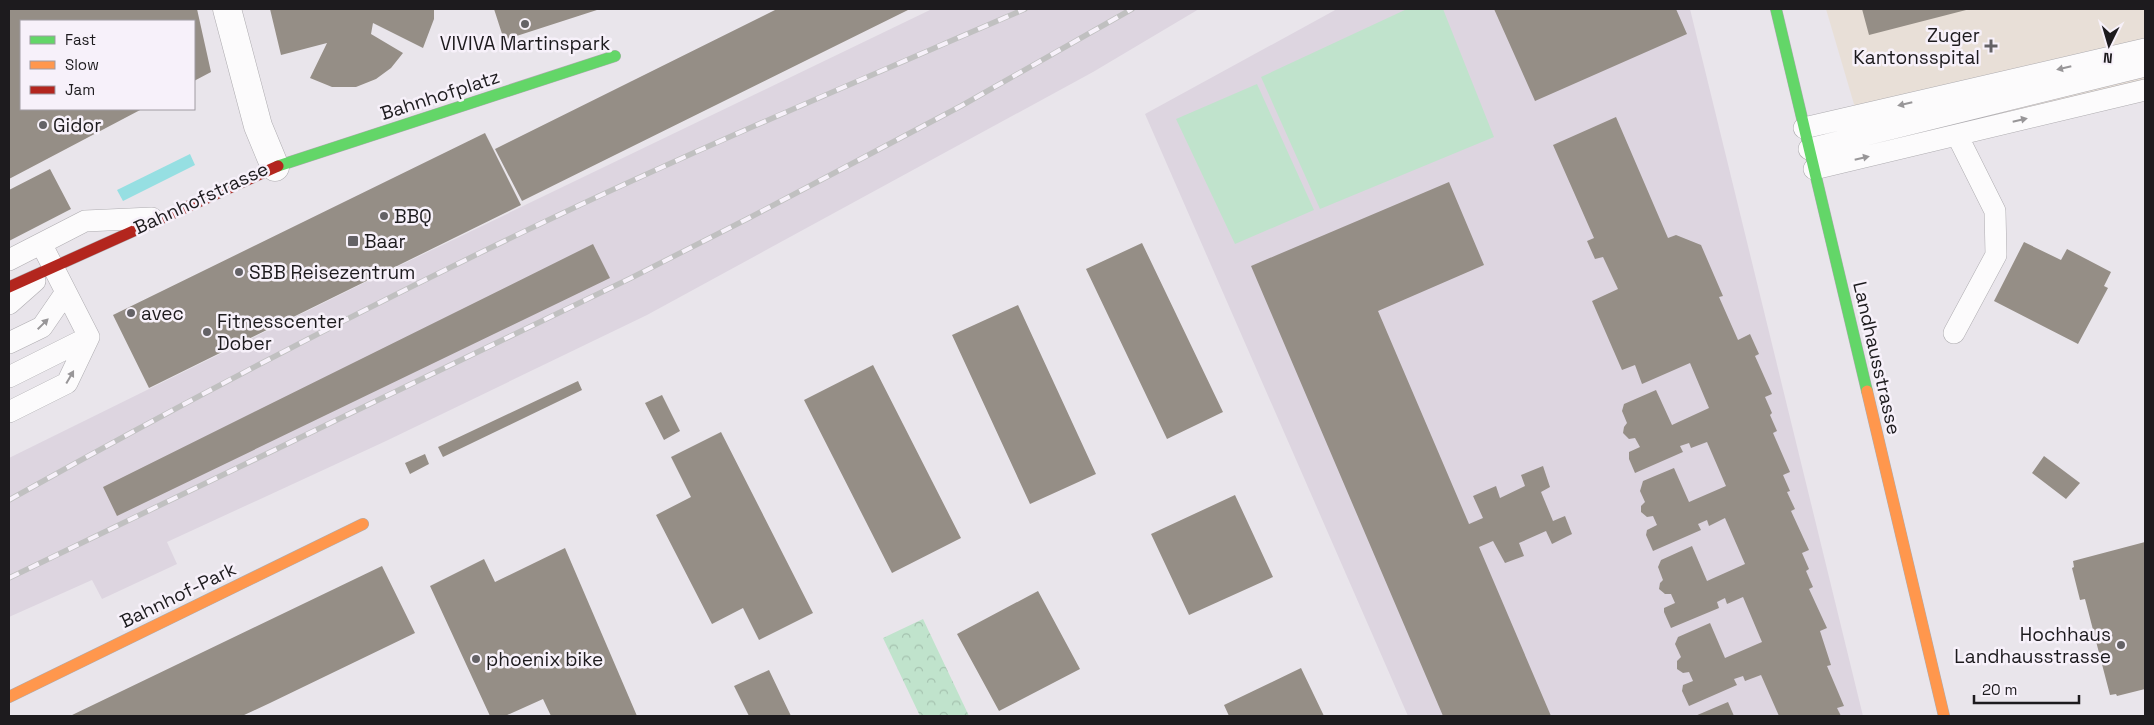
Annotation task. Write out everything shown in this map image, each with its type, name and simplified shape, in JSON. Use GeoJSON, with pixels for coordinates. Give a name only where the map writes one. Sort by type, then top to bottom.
{"type":"FeatureCollection","features":[{"type":"Feature","properties":{"kind":"street","name":"Bahnhofstrasse"},"geometry":{"type":"LineString","coordinates":[[9,288],[53,266],[275,167],[258,126],[227,9]]}},
{"type":"Feature","properties":{"kind":"street","name":"Landhausstrasse"},"geometry":{"type":"LineString","coordinates":[[1776,9],[1944,716]]}},
{"type":"Feature","properties":{"kind":"street","name":"Bahnhofplatz"},"geometry":{"type":"LineString","coordinates":[[275,167],[615,56]]}},
{"type":"Feature","properties":{"kind":"street","name":"Bahnhof-Park"},"geometry":{"type":"LineString","coordinates":[[9,697],[363,524]]}},
{"type":"Feature","properties":{"kind":"lane"},"geometry":{"type":"LineString","coordinates":[[1804,128],[2145,48]]}},
{"type":"Feature","properties":{"kind":"lane"},"geometry":{"type":"LineString","coordinates":[[1812,159],[2145,66]]}},
{"type":"Feature","properties":{"kind":"lane"},"geometry":{"type":"LineString","coordinates":[[1812,159],[1956,135],[2145,90]]}},
{"type":"Feature","properties":{"kind":"lane"},"geometry":{"type":"LineString","coordinates":[[1954,333],[1996,255],[1995,211],[1956,135]]}},
{"type":"Feature","properties":{"kind":"lane"},"geometry":{"type":"LineString","coordinates":[[9,260],[84,221],[161,218]]}},
{"type":"Feature","properties":{"kind":"lane"},"geometry":{"type":"LineString","coordinates":[[40,244],[89,337]]}},
{"type":"Feature","properties":{"kind":"lane"},"geometry":{"type":"LineString","coordinates":[[9,304],[53,266]]}},
{"type":"Feature","properties":{"kind":"lane"},"geometry":{"type":"LineString","coordinates":[[9,343],[42,327],[66,292]]}},
{"type":"Feature","properties":{"kind":"lane"},"geometry":{"type":"LineString","coordinates":[[9,377],[89,337]]}},
{"type":"Feature","properties":{"kind":"lane"},"geometry":{"type":"LineString","coordinates":[[9,412],[67,383],[89,337]]}},
{"type":"Feature","properties":{"kind":"shaded area"},"geometry":{"type":"Polygon","coordinates":[[[932,9],[1199,9],[1093,72],[647,315],[386,441],[167,542],[177,564],[102,599],[92,580],[9,617],[9,458],[378,276],[932,9]]]}},
{"type":"Feature","properties":{"kind":"shaded area"},"geometry":{"type":"Polygon","coordinates":[[[1337,9],[1690,9],[1863,716],[1408,716],[1145,114],[1337,9]]]}},
{"type":"Feature","properties":{"kind":"shaded area","name":"Zuger Kantonsspital"},"geometry":{"type":"Polygon","coordinates":[[[1826,9],[2145,9],[2145,82],[1866,145],[1826,9]]]}},
{"type":"Feature","properties":{"kind":"green space"},"geometry":{"type":"Polygon","coordinates":[[[1407,9],[1443,9],[1494,137],[1320,209],[1261,77],[1407,9]]]}},
{"type":"Feature","properties":{"kind":"green space"},"geometry":{"type":"Polygon","coordinates":[[[1257,84],[1314,210],[1235,244],[1176,119],[1257,84]]]}},
{"type":"Feature","properties":{"kind":"green space"},"geometry":{"type":"Polygon","coordinates":[[[923,619],[969,716],[920,716],[883,638],[923,619]]]}},
{"type":"Feature","properties":{"kind":"water"},"geometry":{"type":"Polygon","coordinates":[[[190,154],[195,165],[123,201],[117,190],[190,154]]]}},
{"type":"Feature","properties":{"kind":"building"},"geometry":{"type":"Polygon","coordinates":[[[9,9],[197,9],[211,72],[195,80],[195,20],[20,20],[20,110],[140,110],[9,179],[9,9]]]}},
{"type":"Feature","properties":{"kind":"building"},"geometry":{"type":"Polygon","coordinates":[[[270,9],[434,9],[434,19],[423,48],[373,23],[371,34],[403,53],[391,68],[376,79],[356,87],[332,87],[310,78],[327,43],[281,55],[270,9]]]}},
{"type":"Feature","properties":{"kind":"building","name":"VIVIVA Martinspark"},"geometry":{"type":"Polygon","coordinates":[[[494,9],[600,9],[504,40],[494,9]]]}},
{"type":"Feature","properties":{"kind":"building"},"geometry":{"type":"Polygon","coordinates":[[[777,9],[910,9],[522,201],[495,149],[777,9]]]}},
{"type":"Feature","properties":{"kind":"building"},"geometry":{"type":"Polygon","coordinates":[[[1494,9],[1676,9],[1687,34],[1535,101],[1494,9]]]}},
{"type":"Feature","properties":{"kind":"building"},"geometry":{"type":"Polygon","coordinates":[[[1862,9],[1970,9],[1869,35],[1862,9]]]}},
{"type":"Feature","properties":{"kind":"building"},"geometry":{"type":"Polygon","coordinates":[[[1616,117],[1668,238],[1676,235],[1701,245],[1723,296],[1719,297],[1738,340],[1750,334],[1759,354],[1755,356],[1772,394],[1765,397],[1777,431],[1773,433],[1790,472],[1783,475],[1790,491],[1787,492],[1795,509],[1791,511],[1809,550],[1802,553],[1809,569],[1806,571],[1813,587],[1809,589],[1827,628],[1820,631],[1831,665],[1827,666],[1844,706],[1837,708],[1841,716],[1779,716],[1761,675],[1745,681],[1743,676],[1734,679],[1737,685],[1689,706],[1682,691],[1683,685],[1693,681],[1689,672],[1683,673],[1677,669],[1677,661],[1681,657],[1675,644],[1678,637],[1710,623],[1725,658],[1762,642],[1743,597],[1727,604],[1725,598],[1717,602],[1719,608],[1671,628],[1664,612],[1664,608],[1675,603],[1671,594],[1665,594],[1659,589],[1660,583],[1663,580],[1658,567],[1661,560],[1692,546],[1707,581],[1745,564],[1725,518],[1709,526],[1707,520],[1698,524],[1701,530],[1653,551],[1646,535],[1647,530],[1657,525],[1653,516],[1647,517],[1641,512],[1641,506],[1645,502],[1640,491],[1643,481],[1674,468],[1689,502],[1726,486],[1707,442],[1691,448],[1689,443],[1680,446],[1683,452],[1635,473],[1629,459],[1629,452],[1640,447],[1635,438],[1629,439],[1623,433],[1627,423],[1622,411],[1624,404],[1656,390],[1672,425],[1709,408],[1690,363],[1642,384],[1635,365],[1622,370],[1592,301],[1618,289],[1603,257],[1595,259],[1587,241],[1594,238],[1553,145],[1616,117]]]}},
{"type":"Feature","properties":{"kind":"building"},"geometry":{"type":"Polygon","coordinates":[[[485,133],[521,205],[149,388],[113,315],[485,133]]]}},
{"type":"Feature","properties":{"kind":"building"},"geometry":{"type":"Polygon","coordinates":[[[50,169],[71,209],[9,241],[9,190],[50,169]]]}},
{"type":"Feature","properties":{"kind":"building"},"geometry":{"type":"Polygon","coordinates":[[[1449,182],[1484,265],[1378,311],[1469,524],[1483,518],[1473,496],[1496,486],[1500,498],[1525,486],[1521,475],[1543,466],[1550,487],[1541,492],[1553,521],[1565,516],[1572,534],[1552,544],[1546,531],[1519,543],[1524,556],[1505,563],[1493,541],[1479,547],[1551,716],[1443,716],[1251,266],[1449,182]]]}},
{"type":"Feature","properties":{"kind":"building"},"geometry":{"type":"Polygon","coordinates":[[[2024,242],[2061,260],[2067,249],[2111,272],[2104,286],[2108,288],[2078,344],[1994,301],[2024,242]]]}},
{"type":"Feature","properties":{"kind":"building"},"geometry":{"type":"Polygon","coordinates":[[[1142,243],[1223,412],[1167,439],[1086,269],[1142,243]]]}},
{"type":"Feature","properties":{"kind":"building"},"geometry":{"type":"Polygon","coordinates":[[[593,244],[610,278],[117,516],[103,487],[593,244]]]}},
{"type":"Feature","properties":{"kind":"building"},"geometry":{"type":"Polygon","coordinates":[[[1018,305],[1096,474],[1030,504],[952,335],[1018,305]]]}},
{"type":"Feature","properties":{"kind":"building"},"geometry":{"type":"Polygon","coordinates":[[[873,365],[961,538],[892,573],[804,400],[873,365]]]}},
{"type":"Feature","properties":{"kind":"building"},"geometry":{"type":"Polygon","coordinates":[[[578,381],[582,390],[443,457],[438,447],[578,381]]]}},
{"type":"Feature","properties":{"kind":"building"},"geometry":{"type":"Polygon","coordinates":[[[662,395],[680,431],[664,440],[645,403],[662,395]]]}},
{"type":"Feature","properties":{"kind":"building"},"geometry":{"type":"Polygon","coordinates":[[[721,432],[813,613],[759,640],[743,608],[712,624],[656,515],[691,497],[671,457],[721,432]]]}},
{"type":"Feature","properties":{"kind":"building"},"geometry":{"type":"Polygon","coordinates":[[[425,454],[429,464],[410,474],[405,463],[425,454]]]}},
{"type":"Feature","properties":{"kind":"building"},"geometry":{"type":"Polygon","coordinates":[[[2044,456],[2080,483],[2066,499],[2032,473],[2044,456]]]}},
{"type":"Feature","properties":{"kind":"building"},"geometry":{"type":"Polygon","coordinates":[[[1235,495],[1273,577],[1189,615],[1151,534],[1235,495]]]}},
{"type":"Feature","properties":{"kind":"building","name":"Hochhaus Landhausstrasse"},"geometry":{"type":"Polygon","coordinates":[[[2145,542],[2145,689],[2117,696],[2116,694],[2110,695],[2085,599],[2080,600],[2072,568],[2074,567],[2073,561],[2145,542]]]}},
{"type":"Feature","properties":{"kind":"building"},"geometry":{"type":"Polygon","coordinates":[[[565,548],[637,716],[551,716],[543,699],[505,716],[490,716],[430,586],[484,559],[495,582],[565,548]]]}},
{"type":"Feature","properties":{"kind":"building"},"geometry":{"type":"Polygon","coordinates":[[[382,566],[415,633],[270,703],[242,716],[70,716],[382,566]]]}},
{"type":"Feature","properties":{"kind":"building"},"geometry":{"type":"Polygon","coordinates":[[[1038,591],[1080,669],[999,711],[957,634],[1038,591]]]}},
{"type":"Feature","properties":{"kind":"building"},"geometry":{"type":"Polygon","coordinates":[[[1301,668],[1324,716],[1229,716],[1224,705],[1301,668]]]}},
{"type":"Feature","properties":{"kind":"building"},"geometry":{"type":"Polygon","coordinates":[[[769,670],[791,716],[749,716],[734,686],[769,670]]]}},
{"type":"Feature","properties":{"kind":"building"},"geometry":{"type":"Polygon","coordinates":[[[1728,702],[1734,716],[1695,716],[1728,702]]]}},
{"type":"Feature","properties":{"kind":"railway"},"geometry":{"type":"LineString","coordinates":[[9,500],[284,352],[423,281],[563,213],[793,109],[1025,9]]}},
{"type":"Feature","properties":{"kind":"railway"},"geometry":{"type":"LineString","coordinates":[[9,578],[631,278],[961,106],[1132,9]]}},
{"type":"Feature","properties":{"kind":"traffic: fast"},"geometry":{"type":"LineString","coordinates":[[1776,9],[1867,391]]}},
{"type":"Feature","properties":{"kind":"traffic: fast"},"geometry":{"type":"LineString","coordinates":[[278,166],[615,56]]}},
{"type":"Feature","properties":{"kind":"traffic: slow"},"geometry":{"type":"LineString","coordinates":[[1867,391],[1944,716]]}},
{"type":"Feature","properties":{"kind":"traffic: slow"},"geometry":{"type":"LineString","coordinates":[[9,697],[363,524]]}},
{"type":"Feature","properties":{"kind":"traffic: jam"},"geometry":{"type":"LineString","coordinates":[[9,287],[278,166]]}},
{"type":"Feature","properties":{"kind":"place","name":"VIVIVA Martinspark"},"geometry":{"type":"Point","coordinates":[525,24]}},
{"type":"Feature","properties":{"kind":"place","name":"Zuger Kantonsspital"},"geometry":{"type":"Point","coordinates":[1991,46]}},
{"type":"Feature","properties":{"kind":"place","name":"Gidor"},"geometry":{"type":"Point","coordinates":[43,125]}},
{"type":"Feature","properties":{"kind":"place","name":"BBQ"},"geometry":{"type":"Point","coordinates":[384,216]}},
{"type":"Feature","properties":{"kind":"place","name":"Baar"},"geometry":{"type":"Point","coordinates":[353,241]}},
{"type":"Feature","properties":{"kind":"place","name":"SBB Reisezentrum"},"geometry":{"type":"Point","coordinates":[239,272]}},
{"type":"Feature","properties":{"kind":"place","name":"avec"},"geometry":{"type":"Point","coordinates":[131,313]}},
{"type":"Feature","properties":{"kind":"place","name":"Fitnesscenter Dober"},"geometry":{"type":"Point","coordinates":[207,332]}},
{"type":"Feature","properties":{"kind":"place","name":"Hochhaus Landhausstrasse"},"geometry":{"type":"Point","coordinates":[2121,645]}},
{"type":"Feature","properties":{"kind":"place","name":"phoenix bike"},"geometry":{"type":"Point","coordinates":[476,659]}}]}
